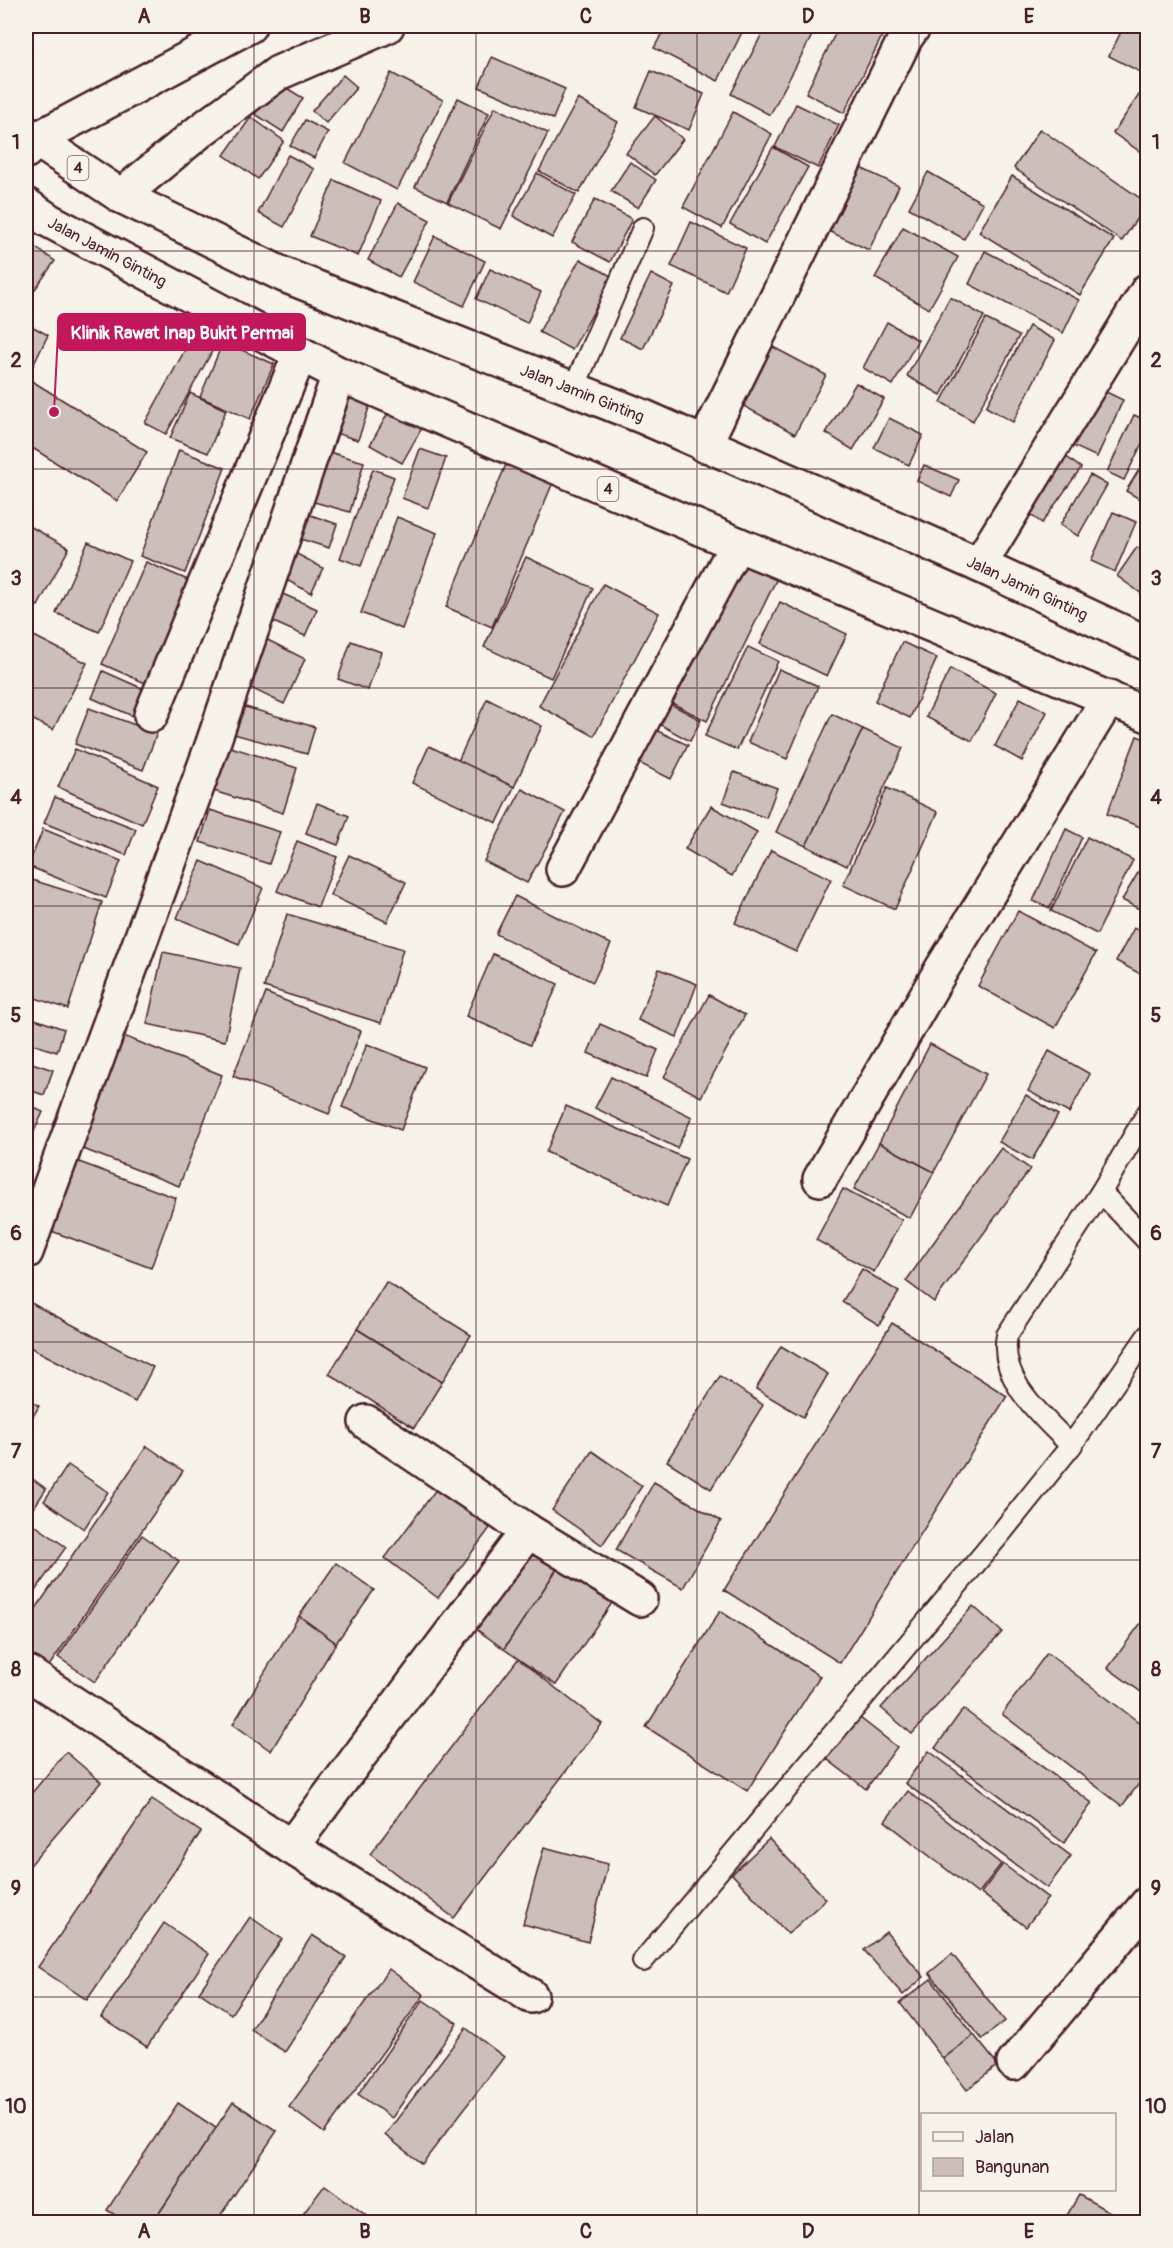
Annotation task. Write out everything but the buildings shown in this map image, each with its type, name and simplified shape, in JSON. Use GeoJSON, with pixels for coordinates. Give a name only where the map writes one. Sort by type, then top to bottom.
{"type":"FeatureCollection","features":[{"type":"Feature","properties":{"kind":"main road"},"geometry":{"type":"LineString","coordinates":[[29,141],[249,26]]}},
{"type":"Feature","properties":{"kind":"main road"},"geometry":{"type":"LineString","coordinates":[[121,196],[200,130],[278,73],[387,26]]}},
{"type":"Feature","properties":{"kind":"main road"},"geometry":{"type":"LineString","coordinates":[[704,445],[906,37],[914,26]]}},
{"type":"Feature","properties":{"kind":"main road","name":"Jalan Jamin Ginting"},"geometry":{"type":"LineString","coordinates":[[29,141],[121,196],[284,275],[574,388],[979,565],[1148,644]]}},
{"type":"Feature","properties":{"kind":"main road","name":"Jalan Jamin Ginting"},"geometry":{"type":"LineString","coordinates":[[26,205],[48,220],[339,374],[1148,716]]}},
{"type":"Feature","properties":{"kind":"main road"},"geometry":{"type":"LineString","coordinates":[[979,565],[1148,290]]}},
{"type":"Feature","properties":{"kind":"main road"},"geometry":{"type":"LineString","coordinates":[[151,715],[300,354]]}},
{"type":"Feature","properties":{"kind":"main road"},"geometry":{"type":"LineString","coordinates":[[26,1252],[212,746],[339,374]]}},
{"type":"Feature","properties":{"kind":"main road"},"geometry":{"type":"LineString","coordinates":[[563,869],[737,544]]}},
{"type":"Feature","properties":{"kind":"main road"},"geometry":{"type":"LineString","coordinates":[[820,1179],[940,972],[1109,698]]}},
{"type":"Feature","properties":{"kind":"main road"},"geometry":{"type":"LineString","coordinates":[[366,1422],[528,1531],[640,1599]]}},
{"type":"Feature","properties":{"kind":"main road"},"geometry":{"type":"LineString","coordinates":[[291,1847],[528,1531]]}},
{"type":"Feature","properties":{"kind":"main road"},"geometry":{"type":"LineString","coordinates":[[26,1672],[291,1847],[531,1996]]}},
{"type":"Feature","properties":{"kind":"main road"},"geometry":{"type":"LineString","coordinates":[[1014,2063],[1148,1903]]}},
{"type":"Feature","properties":{"kind":"lane"},"geometry":{"type":"LineString","coordinates":[[574,388],[643,228]]}},
{"type":"Feature","properties":{"kind":"lane"},"geometry":{"type":"LineString","coordinates":[[1071,1446],[1020,1391],[1009,1367],[1005,1347],[1007,1335],[1101,1192],[1148,1112]]}},
{"type":"Feature","properties":{"kind":"lane"},"geometry":{"type":"LineString","coordinates":[[1101,1192],[1148,1242]]}},
{"type":"Feature","properties":{"kind":"lane"},"geometry":{"type":"LineString","coordinates":[[644,1961],[1001,1533],[1071,1446],[1148,1335]]}},
{"type":"Feature","properties":{"kind":"place","name":"Klinik Rawat Inap Bukit Permai"},"geometry":{"type":"Point","coordinates":[54,412]}}]}
